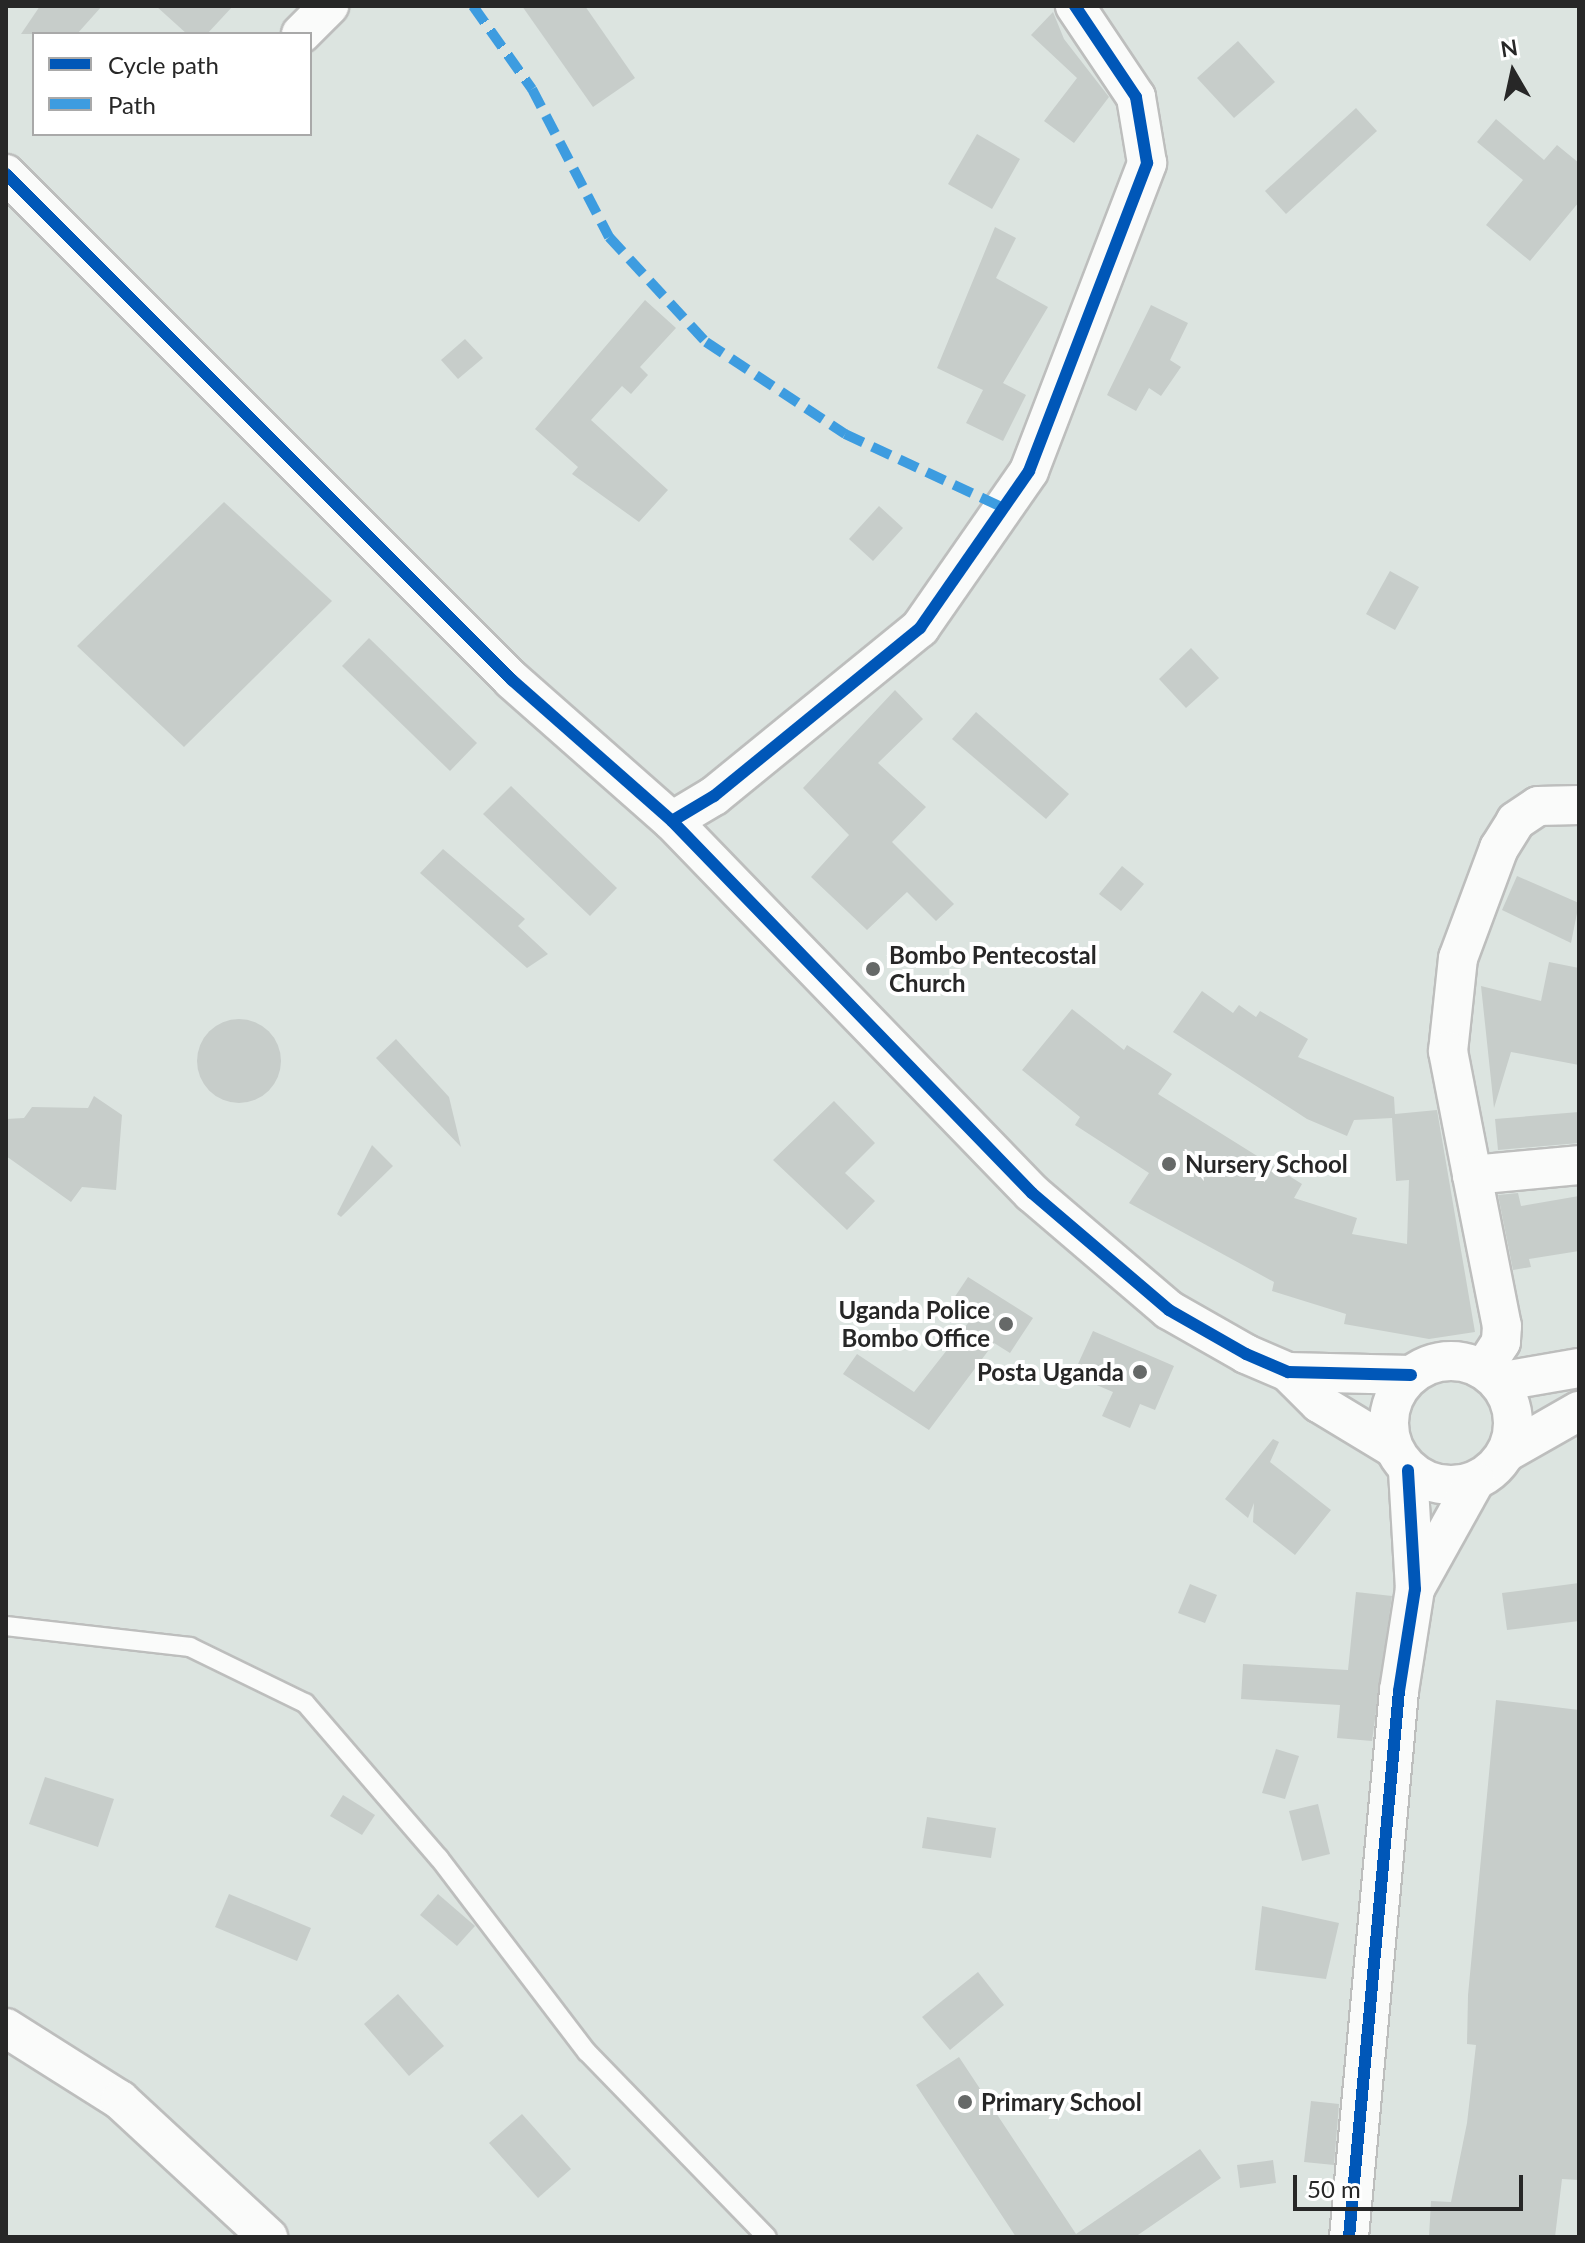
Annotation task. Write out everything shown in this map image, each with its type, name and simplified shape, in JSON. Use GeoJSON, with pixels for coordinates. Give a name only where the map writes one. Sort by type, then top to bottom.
{"type":"FeatureCollection","features":[{"type":"Feature","properties":{"kind":"street"},"geometry":{"type":"LineString","coordinates":[[303,32],[329,6]]}},
{"type":"Feature","properties":{"kind":"street"},"geometry":{"type":"LineString","coordinates":[[672,821],[714,796],[920,628],[1029,471],[1147,163],[1148,135],[1130,84],[1075,6]]}},
{"type":"Feature","properties":{"kind":"street"},"geometry":{"type":"LineString","coordinates":[[6,174],[512,680],[672,821],[1032,1193],[1169,1310],[1288,1372],[1329,1411],[1400,1458],[1452,1486],[1475,1481]]}},
{"type":"Feature","properties":{"kind":"street"},"geometry":{"type":"LineString","coordinates":[[1507,1452],[1513,1416],[1491,1376],[1501,1342],[1502,1326],[1448,1051],[1458,958],[1516,821],[1538,806],[1579,805]]}},
{"type":"Feature","properties":{"kind":"street"},"geometry":{"type":"LineString","coordinates":[[1472,1175],[1579,1165]]}},
{"type":"Feature","properties":{"kind":"street"},"geometry":{"type":"LineString","coordinates":[[1288,1372],[1411,1375],[1446,1361],[1491,1376],[1579,1368]]}},
{"type":"Feature","properties":{"kind":"street"},"geometry":{"type":"LineString","coordinates":[[1349,2237],[1399,1691],[1415,1589],[1400,1458],[1390,1408],[1411,1375]]}},
{"type":"Feature","properties":{"kind":"street"},"geometry":{"type":"LineString","coordinates":[[1415,1589],[1475,1481],[1507,1452],[1579,1411]]}},
{"type":"Feature","properties":{"kind":"street"},"geometry":{"type":"LineString","coordinates":[[6,2028],[120,2100],[268,2237]]}},
{"type":"Feature","properties":{"kind":"lane"},"geometry":{"type":"LineString","coordinates":[[6,1626],[190,1647],[305,1703],[439,1858],[587,2052],[767,2237]]}},
{"type":"Feature","properties":{"kind":"building"},"geometry":{"type":"Polygon","coordinates":[[[40,6],[102,6],[79,32],[21,34],[40,6]]]}},
{"type":"Feature","properties":{"kind":"building"},"geometry":{"type":"Polygon","coordinates":[[[156,6],[233,6],[209,32],[185,32],[156,6]]]}},
{"type":"Feature","properties":{"kind":"building"},"geometry":{"type":"Polygon","coordinates":[[[522,6],[585,6],[635,78],[593,107],[522,6]]]}},
{"type":"Feature","properties":{"kind":"building"},"geometry":{"type":"Polygon","coordinates":[[[1053,12],[1064,39],[1109,97],[1074,143],[1044,121],[1077,78],[1031,35],[1053,12]]]}},
{"type":"Feature","properties":{"kind":"building"},"geometry":{"type":"Polygon","coordinates":[[[1238,41],[1275,82],[1234,118],[1197,78],[1238,41]]]}},
{"type":"Feature","properties":{"kind":"building"},"geometry":{"type":"Polygon","coordinates":[[[1356,108],[1377,131],[1286,214],[1265,191],[1356,108]]]}},
{"type":"Feature","properties":{"kind":"building"},"geometry":{"type":"Polygon","coordinates":[[[1496,119],[1544,160],[1557,145],[1579,163],[1579,202],[1530,261],[1486,225],[1523,180],[1477,142],[1496,119]]]}},
{"type":"Feature","properties":{"kind":"building"},"geometry":{"type":"Polygon","coordinates":[[[977,134],[1020,159],[992,209],[948,184],[977,134]]]}},
{"type":"Feature","properties":{"kind":"building"},"geometry":{"type":"Polygon","coordinates":[[[995,227],[1016,238],[996,278],[1048,307],[1003,383],[1026,395],[1003,441],[966,423],[983,390],[937,368],[995,227]]]}},
{"type":"Feature","properties":{"kind":"building"},"geometry":{"type":"Polygon","coordinates":[[[645,300],[676,328],[640,367],[648,375],[631,394],[622,386],[591,420],[668,490],[639,522],[572,474],[578,467],[535,429],[645,300]]]}},
{"type":"Feature","properties":{"kind":"building"},"geometry":{"type":"Polygon","coordinates":[[[1151,305],[1188,323],[1170,360],[1181,367],[1161,396],[1149,388],[1136,411],[1107,395],[1151,305]]]}},
{"type":"Feature","properties":{"kind":"building"},"geometry":{"type":"Polygon","coordinates":[[[465,339],[483,358],[458,379],[441,360],[465,339]]]}},
{"type":"Feature","properties":{"kind":"building"},"geometry":{"type":"Polygon","coordinates":[[[224,502],[332,601],[184,747],[77,646],[224,502]]]}},
{"type":"Feature","properties":{"kind":"building"},"geometry":{"type":"Polygon","coordinates":[[[879,506],[903,528],[873,561],[849,539],[879,506]]]}},
{"type":"Feature","properties":{"kind":"building"},"geometry":{"type":"Polygon","coordinates":[[[1390,571],[1419,587],[1395,630],[1366,614],[1390,571]]]}},
{"type":"Feature","properties":{"kind":"building"},"geometry":{"type":"Polygon","coordinates":[[[369,638],[477,743],[450,771],[342,666],[369,638]]]}},
{"type":"Feature","properties":{"kind":"building"},"geometry":{"type":"Polygon","coordinates":[[[1191,648],[1219,678],[1186,708],[1159,679],[1191,648]]]}},
{"type":"Feature","properties":{"kind":"building"},"geometry":{"type":"Polygon","coordinates":[[[895,690],[923,719],[878,763],[926,807],[892,842],[954,904],[936,921],[907,892],[867,930],[811,877],[849,835],[803,788],[895,690]]]}},
{"type":"Feature","properties":{"kind":"building"},"geometry":{"type":"Polygon","coordinates":[[[976,712],[1069,794],[1046,819],[952,739],[976,712]]]}},
{"type":"Feature","properties":{"kind":"building"},"geometry":{"type":"Polygon","coordinates":[[[511,786],[617,888],[590,916],[483,814],[511,786]]]}},
{"type":"Feature","properties":{"kind":"building"},"geometry":{"type":"Polygon","coordinates":[[[443,849],[525,919],[518,926],[548,954],[527,968],[420,873],[443,849]]]}},
{"type":"Feature","properties":{"kind":"building"},"geometry":{"type":"Polygon","coordinates":[[[1122,866],[1144,884],[1121,911],[1099,894],[1122,866]]]}},
{"type":"Feature","properties":{"kind":"building"},"geometry":{"type":"Polygon","coordinates":[[[1517,876],[1579,903],[1571,943],[1502,910],[1517,876]]]}},
{"type":"Feature","properties":{"kind":"building"},"geometry":{"type":"Polygon","coordinates":[[[1549,962],[1579,968],[1579,1065],[1511,1052],[1494,1108],[1481,986],[1541,1001],[1549,962]]]}},
{"type":"Feature","properties":{"kind":"building"},"geometry":{"type":"Polygon","coordinates":[[[1202,991],[1233,1013],[1239,1005],[1256,1017],[1260,1011],[1308,1039],[1298,1057],[1394,1097],[1395,1114],[1437,1110],[1475,1332],[1429,1339],[1344,1324],[1346,1314],[1272,1291],[1274,1282],[1129,1203],[1149,1173],[1075,1125],[1080,1117],[1022,1070],[1072,1009],[1124,1050],[1127,1045],[1172,1074],[1158,1094],[1302,1184],[1294,1198],[1357,1218],[1352,1234],[1407,1244],[1409,1180],[1396,1181],[1392,1118],[1354,1120],[1347,1136],[1307,1119],[1173,1032],[1202,991]]]}},
{"type":"Feature","properties":{"kind":"building"},"geometry":{"type":"Polygon","coordinates":[[[239,1019],[255,1022],[269,1031],[278,1045],[281,1061],[278,1077],[269,1091],[255,1100],[239,1103],[223,1100],[209,1091],[200,1077],[197,1061],[200,1045],[209,1031],[223,1022],[239,1019]]]}},
{"type":"Feature","properties":{"kind":"building"},"geometry":{"type":"Polygon","coordinates":[[[396,1039],[449,1097],[461,1147],[376,1058],[396,1039]]]}},
{"type":"Feature","properties":{"kind":"building"},"geometry":{"type":"Polygon","coordinates":[[[94,1096],[122,1115],[116,1190],[82,1187],[71,1202],[6,1156],[6,1119],[24,1118],[32,1107],[88,1108],[94,1096]]]}},
{"type":"Feature","properties":{"kind":"building"},"geometry":{"type":"Polygon","coordinates":[[[834,1101],[875,1143],[845,1173],[875,1201],[847,1230],[773,1160],[834,1101]]]}},
{"type":"Feature","properties":{"kind":"building"},"geometry":{"type":"Polygon","coordinates":[[[1579,1112],[1579,1143],[1498,1150],[1495,1119],[1579,1112]]]}},
{"type":"Feature","properties":{"kind":"building"},"geometry":{"type":"Polygon","coordinates":[[[372,1145],[393,1166],[341,1217],[337,1214],[372,1145]]]}},
{"type":"Feature","properties":{"kind":"building"},"geometry":{"type":"Polygon","coordinates":[[[1518,1193],[1521,1206],[1579,1196],[1579,1251],[1529,1259],[1531,1267],[1513,1270],[1498,1195],[1518,1193]]]}},
{"type":"Feature","properties":{"kind":"building"},"geometry":{"type":"Polygon","coordinates":[[[968,1277],[1033,1318],[1010,1353],[994,1343],[929,1430],[843,1374],[857,1354],[914,1392],[976,1313],[954,1298],[968,1277]]]}},
{"type":"Feature","properties":{"kind":"building"},"geometry":{"type":"Polygon","coordinates":[[[1093,1331],[1174,1366],[1155,1410],[1140,1404],[1130,1428],[1102,1416],[1113,1392],[1073,1375],[1093,1331]]]}},
{"type":"Feature","properties":{"kind":"building"},"geometry":{"type":"Polygon","coordinates":[[[1273,1439],[1279,1442],[1270,1462],[1331,1510],[1295,1555],[1253,1522],[1254,1503],[1248,1518],[1225,1499],[1273,1439]]]}},
{"type":"Feature","properties":{"kind":"building"},"geometry":{"type":"Polygon","coordinates":[[[1579,1583],[1579,1621],[1507,1630],[1502,1593],[1579,1583]]]}},
{"type":"Feature","properties":{"kind":"building"},"geometry":{"type":"Polygon","coordinates":[[[1190,1584],[1217,1595],[1205,1623],[1178,1613],[1190,1584]]]}},
{"type":"Feature","properties":{"kind":"building"},"geometry":{"type":"Polygon","coordinates":[[[1356,1592],[1392,1596],[1372,1741],[1337,1738],[1340,1705],[1241,1699],[1243,1664],[1348,1670],[1356,1592]]]}},
{"type":"Feature","properties":{"kind":"building"},"geometry":{"type":"Polygon","coordinates":[[[1496,1700],[1579,1710],[1579,2180],[1562,2179],[1555,2237],[1429,2237],[1431,2201],[1451,2202],[1467,2123],[1476,2045],[1467,2044],[1468,1995],[1496,1700]]]}},
{"type":"Feature","properties":{"kind":"building"},"geometry":{"type":"Polygon","coordinates":[[[1276,1749],[1299,1756],[1285,1799],[1262,1793],[1276,1749]]]}},
{"type":"Feature","properties":{"kind":"building"},"geometry":{"type":"Polygon","coordinates":[[[45,1777],[114,1799],[98,1847],[29,1824],[45,1777]]]}},
{"type":"Feature","properties":{"kind":"building"},"geometry":{"type":"Polygon","coordinates":[[[343,1795],[375,1815],[362,1835],[330,1816],[343,1795]]]}},
{"type":"Feature","properties":{"kind":"building"},"geometry":{"type":"Polygon","coordinates":[[[1318,1804],[1330,1854],[1302,1861],[1289,1811],[1318,1804]]]}},
{"type":"Feature","properties":{"kind":"building"},"geometry":{"type":"Polygon","coordinates":[[[927,1817],[996,1828],[991,1858],[922,1848],[927,1817]]]}},
{"type":"Feature","properties":{"kind":"building"},"geometry":{"type":"Polygon","coordinates":[[[229,1894],[311,1928],[297,1961],[215,1927],[229,1894]]]}},
{"type":"Feature","properties":{"kind":"building"},"geometry":{"type":"Polygon","coordinates":[[[438,1894],[475,1926],[457,1946],[420,1915],[438,1894]]]}},
{"type":"Feature","properties":{"kind":"building"},"geometry":{"type":"Polygon","coordinates":[[[1262,1906],[1339,1923],[1326,1979],[1255,1970],[1262,1906]]]}},
{"type":"Feature","properties":{"kind":"building"},"geometry":{"type":"Polygon","coordinates":[[[978,1972],[1004,2005],[950,2050],[922,2017],[978,1972]]]}},
{"type":"Feature","properties":{"kind":"building"},"geometry":{"type":"Polygon","coordinates":[[[398,1994],[444,2046],[409,2076],[364,2024],[398,1994]]]}},
{"type":"Feature","properties":{"kind":"building"},"geometry":{"type":"Polygon","coordinates":[[[959,2057],[1076,2234],[1200,2149],[1221,2178],[1135,2237],[1016,2237],[916,2085],[959,2057]]]}},
{"type":"Feature","properties":{"kind":"building"},"geometry":{"type":"Polygon","coordinates":[[[1311,2101],[1339,2104],[1334,2165],[1304,2162],[1311,2101]]]}},
{"type":"Feature","properties":{"kind":"building"},"geometry":{"type":"Polygon","coordinates":[[[522,2114],[571,2169],[538,2198],[489,2143],[522,2114]]]}},
{"type":"Feature","properties":{"kind":"building"},"geometry":{"type":"Polygon","coordinates":[[[1273,2160],[1276,2183],[1240,2188],[1237,2165],[1273,2160]]]}},
{"type":"Feature","properties":{"kind":"marked path"},"geometry":{"type":"LineString","coordinates":[[473,6],[532,89],[609,237],[706,342],[845,434],[1006,509]]}},
{"type":"Feature","properties":{"kind":"cycle path"},"geometry":{"type":"LineString","coordinates":[[672,821],[714,796],[920,628],[1029,471],[1147,163],[1136,97],[1075,6]]}},
{"type":"Feature","properties":{"kind":"cycle path"},"geometry":{"type":"LineString","coordinates":[[6,174],[512,680],[672,821],[1032,1193],[1169,1310],[1246,1354],[1288,1372],[1411,1375]]}},
{"type":"Feature","properties":{"kind":"cycle path"},"geometry":{"type":"LineString","coordinates":[[1349,2237],[1399,1691],[1415,1589],[1408,1470]]}},
{"type":"Feature","properties":{"kind":"place","name":"Bombo Pentecostal Church"},"geometry":{"type":"Point","coordinates":[873,969]}},
{"type":"Feature","properties":{"kind":"place","name":"Nursery School"},"geometry":{"type":"Point","coordinates":[1169,1164]}},
{"type":"Feature","properties":{"kind":"place","name":"Uganda Police Bombo Office"},"geometry":{"type":"Point","coordinates":[1006,1324]}},
{"type":"Feature","properties":{"kind":"place","name":"Posta Uganda"},"geometry":{"type":"Point","coordinates":[1140,1372]}},
{"type":"Feature","properties":{"kind":"place","name":"Primary School"},"geometry":{"type":"Point","coordinates":[965,2102]}}]}
